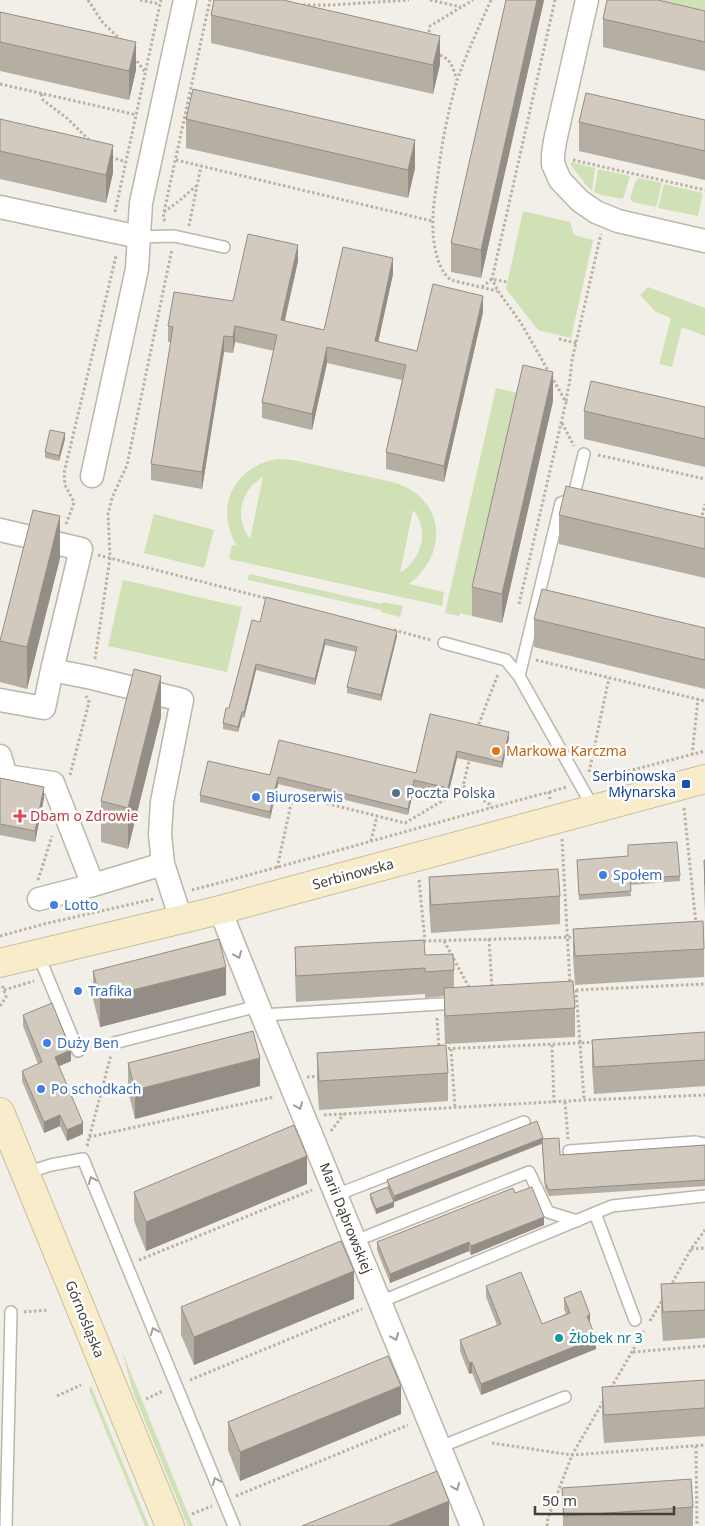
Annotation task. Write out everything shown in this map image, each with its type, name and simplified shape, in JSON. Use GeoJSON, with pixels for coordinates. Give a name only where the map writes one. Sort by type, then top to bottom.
{"type":"FeatureCollection","features":[{"type":"Feature","properties":{"kind":"street"},"geometry":{"type":"LineString","coordinates":[[92,476],[137,269],[141,203],[185,0]]}},
{"type":"Feature","properties":{"kind":"street"},"geometry":{"type":"LineString","coordinates":[[586,0],[553,155],[556,172],[566,187],[587,206],[605,216],[618,221],[705,240]]}},
{"type":"Feature","properties":{"kind":"street"},"geometry":{"type":"LineString","coordinates":[[0,207],[139,237]]}},
{"type":"Feature","properties":{"kind":"street"},"geometry":{"type":"LineString","coordinates":[[0,530],[81,549],[44,708],[0,700]]}},
{"type":"Feature","properties":{"kind":"street"},"geometry":{"type":"LineString","coordinates":[[52,670],[182,700],[162,802],[160,834],[163,864],[181,919]]}},
{"type":"Feature","properties":{"kind":"street"},"geometry":{"type":"LineString","coordinates":[[0,756],[6,776],[53,783],[93,885]]}},
{"type":"Feature","properties":{"kind":"street","name":"Serbinowska"},"geometry":{"type":"LineString","coordinates":[[0,963],[220,910],[705,779]]}},
{"type":"Feature","properties":{"kind":"street"},"geometry":{"type":"LineString","coordinates":[[38,899],[163,864]]}},
{"type":"Feature","properties":{"kind":"street","name":"Marii Dąbrowskiej"},"geometry":{"type":"LineString","coordinates":[[220,910],[472,1526]]}},
{"type":"Feature","properties":{"kind":"street","name":"Górnośląska"},"geometry":{"type":"LineString","coordinates":[[0,1112],[181,1520]]}},
{"type":"Feature","properties":{"kind":"lane"},"geometry":{"type":"LineString","coordinates":[[139,237],[180,237],[224,247]]}},
{"type":"Feature","properties":{"kind":"lane"},"geometry":{"type":"LineString","coordinates":[[519,676],[561,503],[573,499],[582,452]]}},
{"type":"Feature","properties":{"kind":"lane"},"geometry":{"type":"LineString","coordinates":[[444,643],[506,660],[519,676],[583,783],[594,809]]}},
{"type":"Feature","properties":{"kind":"lane"},"geometry":{"type":"LineString","coordinates":[[38,954],[78,1051]]}},
{"type":"Feature","properties":{"kind":"lane"},"geometry":{"type":"LineString","coordinates":[[114,1043],[260,1010],[477,1002]]}},
{"type":"Feature","properties":{"kind":"lane"},"geometry":{"type":"LineString","coordinates":[[333,1188],[524,1122]]}},
{"type":"Feature","properties":{"kind":"lane"},"geometry":{"type":"LineString","coordinates":[[569,1151],[695,1142],[705,1144]]}},
{"type":"Feature","properties":{"kind":"lane"},"geometry":{"type":"LineString","coordinates":[[26,1173],[51,1165],[83,1159],[234,1526]]}},
{"type":"Feature","properties":{"kind":"lane"},"geometry":{"type":"LineString","coordinates":[[355,1241],[529,1172],[548,1212],[577,1221]]}},
{"type":"Feature","properties":{"kind":"lane"},"geometry":{"type":"LineString","coordinates":[[380,1302],[612,1206],[705,1196]]}},
{"type":"Feature","properties":{"kind":"lane"},"geometry":{"type":"LineString","coordinates":[[594,1214],[635,1320]]}},
{"type":"Feature","properties":{"kind":"lane"},"geometry":{"type":"LineString","coordinates":[[6,1526],[11,1312]]}},
{"type":"Feature","properties":{"kind":"lane"},"geometry":{"type":"LineString","coordinates":[[440,1447],[565,1397]]}},
{"type":"Feature","properties":{"kind":"path"},"geometry":{"type":"LineString","coordinates":[[88,0],[103,23],[123,43]]}},
{"type":"Feature","properties":{"kind":"path"},"geometry":{"type":"LineString","coordinates":[[58,544],[74,502],[65,485],[64,472],[119,245],[112,231],[160,2],[140,0]]}},
{"type":"Feature","properties":{"kind":"path"},"geometry":{"type":"LineString","coordinates":[[298,5],[409,0]]}},
{"type":"Feature","properties":{"kind":"path"},"geometry":{"type":"LineString","coordinates":[[430,0],[462,7]]}},
{"type":"Feature","properties":{"kind":"path"},"geometry":{"type":"LineString","coordinates":[[426,43],[430,26],[474,0]]}},
{"type":"Feature","properties":{"kind":"path"},"geometry":{"type":"LineString","coordinates":[[491,0],[458,80],[446,126],[432,221],[436,253],[442,272],[451,280],[498,291]]}},
{"type":"Feature","properties":{"kind":"path"},"geometry":{"type":"LineString","coordinates":[[482,287],[492,279],[554,0]]}},
{"type":"Feature","properties":{"kind":"path"},"geometry":{"type":"LineString","coordinates":[[180,237],[163,218],[164,212],[210,1],[219,5]]}},
{"type":"Feature","properties":{"kind":"path"},"geometry":{"type":"LineString","coordinates":[[128,50],[145,73]]}},
{"type":"Feature","properties":{"kind":"path"},"geometry":{"type":"LineString","coordinates":[[432,54],[447,58],[458,80]]}},
{"type":"Feature","properties":{"kind":"path"},"geometry":{"type":"LineString","coordinates":[[0,84],[137,115]]}},
{"type":"Feature","properties":{"kind":"path"},"geometry":{"type":"LineString","coordinates":[[41,93],[44,100],[68,119],[93,143]]}},
{"type":"Feature","properties":{"kind":"path"},"geometry":{"type":"LineString","coordinates":[[103,153],[126,162]]}},
{"type":"Feature","properties":{"kind":"path"},"geometry":{"type":"LineString","coordinates":[[553,155],[705,190]]}},
{"type":"Feature","properties":{"kind":"path"},"geometry":{"type":"LineString","coordinates":[[176,160],[432,221]]}},
{"type":"Feature","properties":{"kind":"path"},"geometry":{"type":"LineString","coordinates":[[92,678],[110,558],[108,514],[112,498],[127,465],[180,237],[202,166]]}},
{"type":"Feature","properties":{"kind":"path"},"geometry":{"type":"LineString","coordinates":[[164,212],[197,184]]}},
{"type":"Feature","properties":{"kind":"path"},"geometry":{"type":"LineString","coordinates":[[519,606],[566,402],[576,343],[605,216]]}},
{"type":"Feature","properties":{"kind":"path"},"geometry":{"type":"LineString","coordinates":[[492,279],[508,282]]}},
{"type":"Feature","properties":{"kind":"path"},"geometry":{"type":"LineString","coordinates":[[492,279],[498,291],[521,323],[566,402]]}},
{"type":"Feature","properties":{"kind":"path"},"geometry":{"type":"LineString","coordinates":[[559,339],[576,343]]}},
{"type":"Feature","properties":{"kind":"path"},"geometry":{"type":"LineString","coordinates":[[561,422],[572,443],[582,452]]}},
{"type":"Feature","properties":{"kind":"path"},"geometry":{"type":"LineString","coordinates":[[598,455],[705,479]]}},
{"type":"Feature","properties":{"kind":"path"},"geometry":{"type":"LineString","coordinates":[[700,525],[705,507]]}},
{"type":"Feature","properties":{"kind":"path"},"geometry":{"type":"LineString","coordinates":[[81,549],[274,600]]}},
{"type":"Feature","properties":{"kind":"path"},"geometry":{"type":"LineString","coordinates":[[388,629],[444,643]]}},
{"type":"Feature","properties":{"kind":"path"},"geometry":{"type":"LineString","coordinates":[[524,657],[705,701]]}},
{"type":"Feature","properties":{"kind":"path"},"geometry":{"type":"LineString","coordinates":[[476,730],[506,660]]}},
{"type":"Feature","properties":{"kind":"path"},"geometry":{"type":"LineString","coordinates":[[583,783],[609,678]]}},
{"type":"Feature","properties":{"kind":"path"},"geometry":{"type":"LineString","coordinates":[[692,755],[698,699]]}},
{"type":"Feature","properties":{"kind":"path"},"geometry":{"type":"LineString","coordinates":[[276,868],[293,795],[405,822],[444,800],[463,786],[472,749]]}},
{"type":"Feature","properties":{"kind":"path"},"geometry":{"type":"LineString","coordinates":[[549,792],[705,751]]}},
{"type":"Feature","properties":{"kind":"path"},"geometry":{"type":"LineString","coordinates":[[463,786],[489,804],[490,808]]}},
{"type":"Feature","properties":{"kind":"path"},"geometry":{"type":"LineString","coordinates":[[691,804],[684,806],[696,929]]}},
{"type":"Feature","properties":{"kind":"path"},"geometry":{"type":"LineString","coordinates":[[371,841],[377,816]]}},
{"type":"Feature","properties":{"kind":"path"},"geometry":{"type":"LineString","coordinates":[[562,839],[570,990],[705,984]]}},
{"type":"Feature","properties":{"kind":"path"},"geometry":{"type":"LineString","coordinates":[[419,879],[425,941],[583,936]]}},
{"type":"Feature","properties":{"kind":"path"},"geometry":{"type":"LineString","coordinates":[[489,939],[492,992]]}},
{"type":"Feature","properties":{"kind":"path"},"geometry":{"type":"LineString","coordinates":[[444,940],[477,1002]]}},
{"type":"Feature","properties":{"kind":"path"},"geometry":{"type":"LineString","coordinates":[[0,978],[6,997],[0,1006]]}},
{"type":"Feature","properties":{"kind":"path"},"geometry":{"type":"LineString","coordinates":[[576,990],[584,1100]]}},
{"type":"Feature","properties":{"kind":"path"},"geometry":{"type":"LineString","coordinates":[[436,1004],[439,1049]]}},
{"type":"Feature","properties":{"kind":"path"},"geometry":{"type":"LineString","coordinates":[[433,1054],[439,1049],[600,1042]]}},
{"type":"Feature","properties":{"kind":"path"},"geometry":{"type":"LineString","coordinates":[[83,1159],[114,1043]]}},
{"type":"Feature","properties":{"kind":"path"},"geometry":{"type":"LineString","coordinates":[[552,1045],[554,1103]]}},
{"type":"Feature","properties":{"kind":"path"},"geometry":{"type":"LineString","coordinates":[[451,1049],[455,1108]]}},
{"type":"Feature","properties":{"kind":"path"},"geometry":{"type":"LineString","coordinates":[[89,1137],[328,1075]]}},
{"type":"Feature","properties":{"kind":"path"},"geometry":{"type":"LineString","coordinates":[[304,1116],[584,1100],[705,1096]]}},
{"type":"Feature","properties":{"kind":"path"},"geometry":{"type":"LineString","coordinates":[[565,1102],[569,1151]]}},
{"type":"Feature","properties":{"kind":"path"},"geometry":{"type":"LineString","coordinates":[[127,1265],[333,1188]]}},
{"type":"Feature","properties":{"kind":"path"},"geometry":{"type":"LineString","coordinates":[[668,1290],[691,1249],[705,1230]]}},
{"type":"Feature","properties":{"kind":"path"},"geometry":{"type":"LineString","coordinates":[[691,1249],[705,1248]]}},
{"type":"Feature","properties":{"kind":"path"},"geometry":{"type":"LineString","coordinates":[[547,1526],[548,1518],[572,1455],[663,1298]]}},
{"type":"Feature","properties":{"kind":"path"},"geometry":{"type":"LineString","coordinates":[[146,1399],[380,1302]]}},
{"type":"Feature","properties":{"kind":"path"},"geometry":{"type":"LineString","coordinates":[[11,1312],[48,1310]]}},
{"type":"Feature","properties":{"kind":"path"},"geometry":{"type":"LineString","coordinates":[[632,1352],[705,1346]]}},
{"type":"Feature","properties":{"kind":"path"},"geometry":{"type":"LineString","coordinates":[[57,1396],[81,1385]]}},
{"type":"Feature","properties":{"kind":"path"},"geometry":{"type":"LineString","coordinates":[[181,1520],[427,1417]]}},
{"type":"Feature","properties":{"kind":"path"},"geometry":{"type":"LineString","coordinates":[[468,1436],[480,1441],[572,1455],[705,1445]]}},
{"type":"Feature","properties":{"kind":"path"},"geometry":{"type":"LineString","coordinates":[[696,1446],[697,1526]]}},
{"type":"Feature","properties":{"kind":"green space"},"geometry":{"type":"Polygon","coordinates":[[[662,0],[705,0],[705,22],[660,7],[662,0]]]}},
{"type":"Feature","properties":{"kind":"green space"},"geometry":{"type":"Polygon","coordinates":[[[571,162],[595,168],[592,191],[571,165],[571,162]]]}},
{"type":"Feature","properties":{"kind":"green space"},"geometry":{"type":"Polygon","coordinates":[[[598,169],[630,176],[623,199],[594,192],[598,169]]]}},
{"type":"Feature","properties":{"kind":"green space"},"geometry":{"type":"Polygon","coordinates":[[[639,178],[662,183],[656,207],[633,202],[630,199],[635,182],[639,178]]]}},
{"type":"Feature","properties":{"kind":"green space"},"geometry":{"type":"Polygon","coordinates":[[[664,184],[703,193],[698,216],[658,208],[664,184]]]}},
{"type":"Feature","properties":{"kind":"green space"},"geometry":{"type":"Polygon","coordinates":[[[523,211],[570,222],[574,235],[593,240],[571,338],[538,330],[506,289],[523,211]]]}},
{"type":"Feature","properties":{"kind":"green space"},"geometry":{"type":"Polygon","coordinates":[[[648,287],[705,308],[705,336],[682,327],[672,367],[659,364],[671,318],[656,312],[640,295],[648,287]]]}},
{"type":"Feature","properties":{"kind":"green space"},"geometry":{"type":"Polygon","coordinates":[[[496,388],[523,394],[472,616],[460,613],[459,616],[445,613],[496,388]]]}},
{"type":"Feature","properties":{"kind":"green space"},"geometry":{"type":"Polygon","coordinates":[[[277,459],[293,460],[392,482],[410,489],[423,499],[431,512],[436,527],[436,542],[431,557],[422,571],[409,584],[444,592],[442,606],[229,559],[232,545],[237,546],[230,532],[227,518],[228,504],[232,491],[239,480],[262,463],[277,459]],[[263,477],[249,490],[242,505],[242,522],[250,539],[263,477]],[[413,510],[400,573],[414,560],[421,544],[421,526],[413,510]]]}},
{"type":"Feature","properties":{"kind":"green space"},"geometry":{"type":"Polygon","coordinates":[[[154,514],[214,530],[204,568],[144,553],[154,514]]]}},
{"type":"Feature","properties":{"kind":"green space"},"geometry":{"type":"Polygon","coordinates":[[[249,574],[382,604],[383,602],[403,606],[400,617],[381,612],[381,610],[248,580],[249,574]]]}},
{"type":"Feature","properties":{"kind":"green space"},"geometry":{"type":"Polygon","coordinates":[[[123,580],[242,607],[227,672],[108,646],[123,580]]]}},
{"type":"Feature","properties":{"kind":"green space"},"geometry":{"type":"Polygon","coordinates":[[[122,1351],[193,1526],[188,1526],[133,1392],[122,1351]]]}},
{"type":"Feature","properties":{"kind":"green space"},"geometry":{"type":"Polygon","coordinates":[[[91,1386],[149,1526],[145,1526],[89,1390],[91,1386]]]}},
{"type":"Feature","properties":{"kind":"building"},"geometry":{"type":"Polygon","coordinates":[[[214,0],[283,0],[440,36],[433,65],[211,15],[214,0]]]}},
{"type":"Feature","properties":{"kind":"building"},"geometry":{"type":"Polygon","coordinates":[[[506,0],[537,0],[481,250],[451,243],[506,0]]]}},
{"type":"Feature","properties":{"kind":"building"},"geometry":{"type":"Polygon","coordinates":[[[607,0],[658,0],[705,11],[705,42],[603,19],[607,0]]]}},
{"type":"Feature","properties":{"kind":"building"},"geometry":{"type":"Polygon","coordinates":[[[0,12],[136,42],[129,71],[0,42],[0,12]]]}},
{"type":"Feature","properties":{"kind":"building"},"geometry":{"type":"Polygon","coordinates":[[[193,89],[415,140],[408,170],[186,119],[193,89]]]}},
{"type":"Feature","properties":{"kind":"building"},"geometry":{"type":"Polygon","coordinates":[[[586,93],[705,120],[705,151],[579,122],[586,93]]]}},
{"type":"Feature","properties":{"kind":"building"},"geometry":{"type":"Polygon","coordinates":[[[0,119],[113,145],[106,175],[0,151],[0,119]]]}},
{"type":"Feature","properties":{"kind":"building"},"geometry":{"type":"Polygon","coordinates":[[[248,234],[298,245],[281,320],[324,330],[343,247],[393,258],[375,341],[417,351],[433,284],[483,296],[444,466],[386,452],[406,365],[327,347],[312,414],[262,402],[277,335],[235,326],[233,337],[224,336],[202,472],[151,464],[173,327],[168,326],[174,292],[233,301],[248,234]]]}},
{"type":"Feature","properties":{"kind":"building"},"geometry":{"type":"Polygon","coordinates":[[[523,365],[553,372],[502,594],[472,587],[523,365]]]}},
{"type":"Feature","properties":{"kind":"building"},"geometry":{"type":"Polygon","coordinates":[[[591,381],[705,407],[705,439],[584,411],[591,381]]]}},
{"type":"Feature","properties":{"kind":"building"},"geometry":{"type":"Polygon","coordinates":[[[50,430],[65,433],[59,456],[45,452],[50,430]]]}},
{"type":"Feature","properties":{"kind":"building"},"geometry":{"type":"Polygon","coordinates":[[[566,486],[705,518],[705,549],[559,515],[566,486]]]}},
{"type":"Feature","properties":{"kind":"building"},"geometry":{"type":"Polygon","coordinates":[[[33,510],[60,516],[27,647],[0,641],[33,510]]]}},
{"type":"Feature","properties":{"kind":"building"},"geometry":{"type":"Polygon","coordinates":[[[542,589],[705,628],[705,660],[534,619],[542,589]]]}},
{"type":"Feature","properties":{"kind":"building"},"geometry":{"type":"Polygon","coordinates":[[[266,597],[397,631],[381,695],[347,687],[357,647],[325,639],[315,679],[256,664],[244,712],[242,712],[238,727],[223,723],[226,708],[229,708],[252,620],[260,622],[266,597]]]}},
{"type":"Feature","properties":{"kind":"building"},"geometry":{"type":"Polygon","coordinates":[[[134,669],[161,676],[128,808],[101,801],[134,669]]]}},
{"type":"Feature","properties":{"kind":"building"},"geometry":{"type":"Polygon","coordinates":[[[430,714],[509,732],[502,762],[457,751],[448,788],[414,780],[408,809],[278,777],[270,812],[200,795],[208,761],[270,775],[279,740],[416,773],[430,714]]]}},
{"type":"Feature","properties":{"kind":"building"},"geometry":{"type":"Polygon","coordinates":[[[0,778],[44,787],[35,831],[0,824],[0,778]]]}},
{"type":"Feature","properties":{"kind":"building"},"geometry":{"type":"Polygon","coordinates":[[[677,842],[680,876],[630,879],[631,891],[579,895],[577,860],[628,856],[628,845],[677,842]]]}},
{"type":"Feature","properties":{"kind":"building"},"geometry":{"type":"Polygon","coordinates":[[[558,869],[560,896],[431,905],[429,877],[558,869]]]}},
{"type":"Feature","properties":{"kind":"building"},"geometry":{"type":"Polygon","coordinates":[[[703,921],[704,949],[575,956],[573,929],[703,921]]]}},
{"type":"Feature","properties":{"kind":"building"},"geometry":{"type":"Polygon","coordinates":[[[219,939],[226,967],[100,998],[93,971],[219,939]]]}},
{"type":"Feature","properties":{"kind":"building"},"geometry":{"type":"Polygon","coordinates":[[[424,940],[425,955],[453,954],[454,970],[425,972],[425,968],[296,976],[295,947],[424,940]]]}},
{"type":"Feature","properties":{"kind":"building"},"geometry":{"type":"Polygon","coordinates":[[[573,981],[575,1008],[445,1016],[444,988],[573,981]]]}},
{"type":"Feature","properties":{"kind":"building"},"geometry":{"type":"Polygon","coordinates":[[[52,1003],[71,1050],[55,1057],[83,1123],[67,1130],[60,1115],[44,1122],[22,1071],[42,1062],[23,1015],[52,1003]]]}},
{"type":"Feature","properties":{"kind":"building"},"geometry":{"type":"Polygon","coordinates":[[[253,1031],[260,1058],[135,1090],[128,1063],[253,1031]]]}},
{"type":"Feature","properties":{"kind":"building"},"geometry":{"type":"Polygon","coordinates":[[[705,1032],[705,1060],[594,1067],[592,1040],[705,1032]]]}},
{"type":"Feature","properties":{"kind":"building"},"geometry":{"type":"Polygon","coordinates":[[[446,1045],[448,1073],[319,1081],[317,1053],[446,1045]]]}},
{"type":"Feature","properties":{"kind":"building"},"geometry":{"type":"Polygon","coordinates":[[[537,1121],[543,1138],[394,1196],[387,1180],[537,1121]]]}},
{"type":"Feature","properties":{"kind":"building"},"geometry":{"type":"Polygon","coordinates":[[[294,1125],[307,1156],[146,1222],[134,1192],[294,1125]]]}},
{"type":"Feature","properties":{"kind":"building"},"geometry":{"type":"Polygon","coordinates":[[[559,1138],[560,1155],[705,1145],[705,1180],[549,1190],[545,1183],[542,1139],[559,1138]]]}},
{"type":"Feature","properties":{"kind":"building"},"geometry":{"type":"Polygon","coordinates":[[[388,1187],[394,1202],[376,1209],[370,1194],[388,1187]]]}},
{"type":"Feature","properties":{"kind":"building"},"geometry":{"type":"Polygon","coordinates":[[[532,1187],[544,1217],[471,1246],[469,1242],[390,1274],[377,1242],[513,1188],[515,1193],[532,1187]]]}},
{"type":"Feature","properties":{"kind":"building"},"geometry":{"type":"Polygon","coordinates":[[[341,1241],[354,1271],[194,1337],[181,1307],[341,1241]]]}},
{"type":"Feature","properties":{"kind":"building","name":"Żłobek nr 3"},"geometry":{"type":"Polygon","coordinates":[[[521,1272],[542,1324],[570,1313],[564,1298],[581,1291],[590,1315],[587,1316],[596,1338],[481,1384],[472,1362],[469,1363],[460,1340],[501,1324],[486,1286],[521,1272]]]}},
{"type":"Feature","properties":{"kind":"building"},"geometry":{"type":"Polygon","coordinates":[[[705,1282],[705,1310],[663,1312],[661,1284],[705,1282]]]}},
{"type":"Feature","properties":{"kind":"building"},"geometry":{"type":"Polygon","coordinates":[[[388,1356],[401,1386],[240,1452],[228,1422],[388,1356]]]}},
{"type":"Feature","properties":{"kind":"building"},"geometry":{"type":"Polygon","coordinates":[[[705,1380],[705,1408],[604,1415],[602,1387],[705,1380]]]}},
{"type":"Feature","properties":{"kind":"building"},"geometry":{"type":"Polygon","coordinates":[[[437,1471],[449,1501],[388,1526],[302,1526],[437,1471]]]}},
{"type":"Feature","properties":{"kind":"building"},"geometry":{"type":"Polygon","coordinates":[[[691,1479],[693,1507],[564,1516],[562,1488],[691,1479]]]}},
{"type":"Feature","properties":{"kind":"place","name":"Markowa Karczma"},"geometry":{"type":"Point","coordinates":[496,751]}},
{"type":"Feature","properties":{"kind":"place","name":"Serbinowska Młynarska"},"geometry":{"type":"Point","coordinates":[686,784]}},
{"type":"Feature","properties":{"kind":"place","name":"Poczta Polska"},"geometry":{"type":"Point","coordinates":[396,793]}},
{"type":"Feature","properties":{"kind":"place","name":"Biuroserwis"},"geometry":{"type":"Point","coordinates":[256,797]}},
{"type":"Feature","properties":{"kind":"place","name":"Dbam o Zdrowie"},"geometry":{"type":"Point","coordinates":[20,816]}},
{"type":"Feature","properties":{"kind":"place","name":"Społem"},"geometry":{"type":"Point","coordinates":[603,875]}},
{"type":"Feature","properties":{"kind":"place","name":"Lotto"},"geometry":{"type":"Point","coordinates":[54,905]}},
{"type":"Feature","properties":{"kind":"place","name":"Trafika"},"geometry":{"type":"Point","coordinates":[78,991]}},
{"type":"Feature","properties":{"kind":"place","name":"Duży Ben"},"geometry":{"type":"Point","coordinates":[47,1043]}},
{"type":"Feature","properties":{"kind":"place","name":"Po schodkach"},"geometry":{"type":"Point","coordinates":[41,1089]}},
{"type":"Feature","properties":{"kind":"place","name":"Żłobek nr 3"},"geometry":{"type":"Point","coordinates":[559,1338]}}]}
